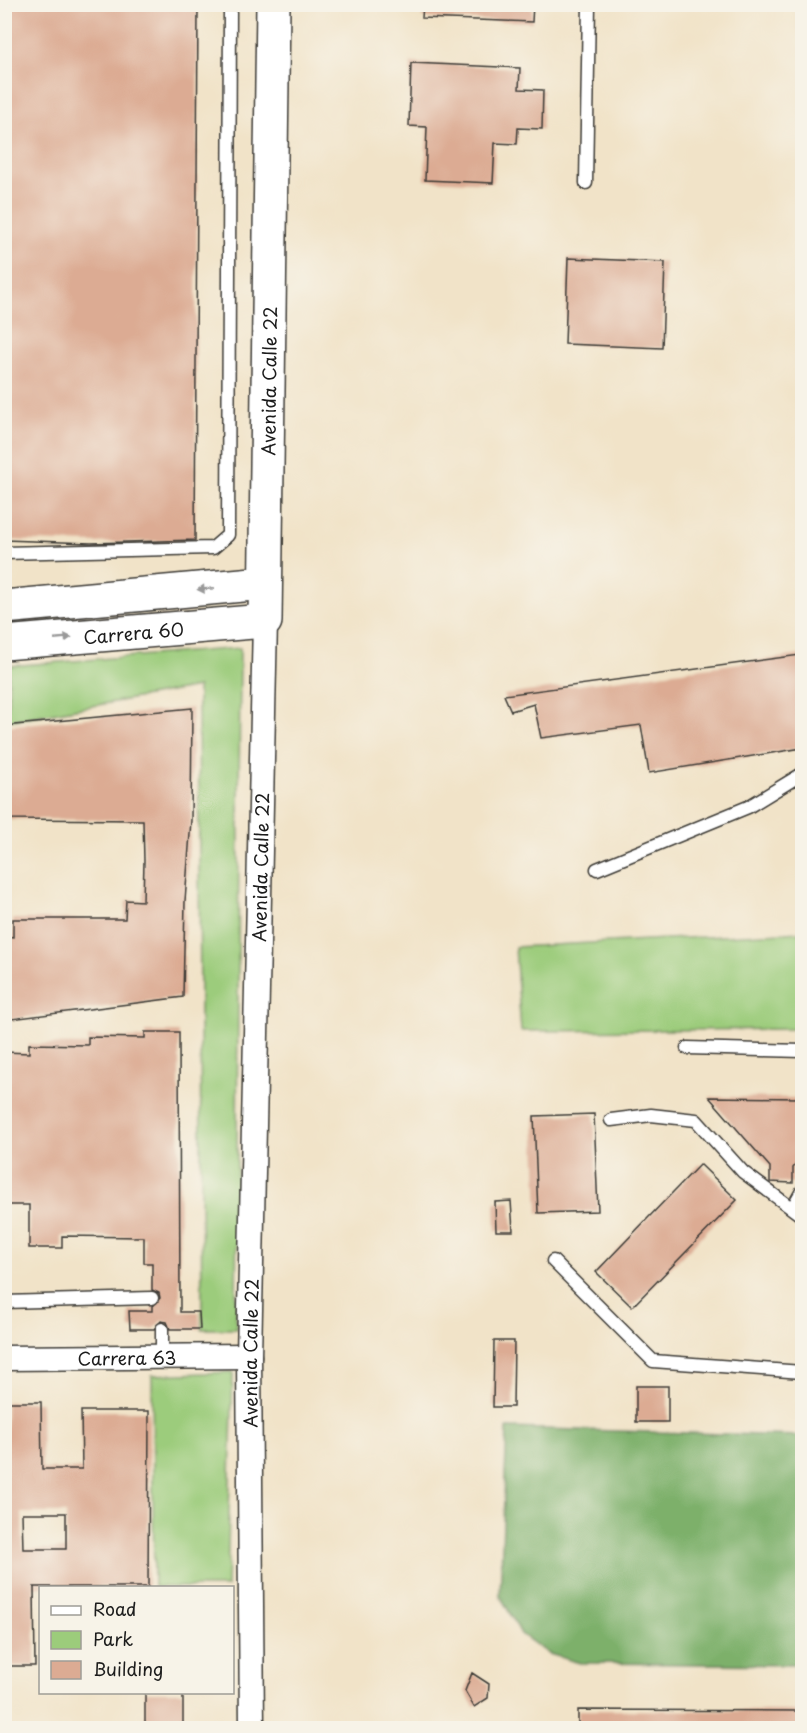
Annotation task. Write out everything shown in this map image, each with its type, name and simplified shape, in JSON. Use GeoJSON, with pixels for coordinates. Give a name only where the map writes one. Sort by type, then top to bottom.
{"type":"FeatureCollection","features":[{"type":"Feature","properties":{"kind":"street","name":"Avenida Calle 22"},"geometry":{"type":"LineString","coordinates":[[252,1728],[249,1356],[265,621],[273,4]]}},
{"type":"Feature","properties":{"kind":"street","name":"Carrera 60"},"geometry":{"type":"LineString","coordinates":[[4,607],[264,584]]}},
{"type":"Feature","properties":{"kind":"street","name":"Carrera 60"},"geometry":{"type":"LineString","coordinates":[[4,643],[265,621]]}},
{"type":"Feature","properties":{"kind":"street","name":"Carrera 63"},"geometry":{"type":"LineString","coordinates":[[4,1358],[249,1356]]}},
{"type":"Feature","properties":{"kind":"lane"},"geometry":{"type":"LineString","coordinates":[[4,553],[213,548],[228,535],[230,4]]}},
{"type":"Feature","properties":{"kind":"lane"},"geometry":{"type":"LineString","coordinates":[[586,183],[589,4]]}},
{"type":"Feature","properties":{"kind":"lane"},"geometry":{"type":"LineString","coordinates":[[597,869],[748,807],[802,774]]}},
{"type":"Feature","properties":{"kind":"lane"},"geometry":{"type":"LineString","coordinates":[[687,1048],[802,1051]]}},
{"type":"Feature","properties":{"kind":"lane"},"geometry":{"type":"LineString","coordinates":[[611,1120],[651,1115],[696,1119],[743,1172],[778,1200],[793,1206],[802,1216]]}},
{"type":"Feature","properties":{"kind":"lane"},"geometry":{"type":"LineString","coordinates":[[793,1206],[802,1191]]}},
{"type":"Feature","properties":{"kind":"lane"},"geometry":{"type":"LineString","coordinates":[[553,1261],[652,1361],[802,1372]]}},
{"type":"Feature","properties":{"kind":"lane"},"geometry":{"type":"LineString","coordinates":[[4,1302],[152,1298]]}},
{"type":"Feature","properties":{"kind":"lane"},"geometry":{"type":"LineString","coordinates":[[162,1329],[162,1355]]}},
{"type":"Feature","properties":{"kind":"green space"},"geometry":{"type":"Polygon","coordinates":[[[240,648],[236,1329],[202,1329],[198,687],[8,721],[9,666],[240,648]]]}},
{"type":"Feature","properties":{"kind":"green space"},"geometry":{"type":"Polygon","coordinates":[[[802,932],[802,1029],[521,1031],[515,947],[802,932]]]}},
{"type":"Feature","properties":{"kind":"green space"},"geometry":{"type":"Polygon","coordinates":[[[233,1372],[227,1586],[154,1586],[152,1375],[233,1372]]]}},
{"type":"Feature","properties":{"kind":"green space"},"geometry":{"type":"Polygon","coordinates":[[[507,1428],[802,1436],[802,1665],[580,1663],[549,1654],[521,1634],[500,1595],[507,1428]]]}},
{"type":"Feature","properties":{"kind":"building"},"geometry":{"type":"Polygon","coordinates":[[[6,4],[198,4],[195,540],[91,543],[4,540],[6,4]]]}},
{"type":"Feature","properties":{"kind":"building"},"geometry":{"type":"Polygon","coordinates":[[[423,4],[533,4],[532,22],[422,18],[423,4]]]}},
{"type":"Feature","properties":{"kind":"building"},"geometry":{"type":"Polygon","coordinates":[[[411,63],[520,68],[519,89],[543,90],[542,129],[518,128],[517,144],[495,143],[493,183],[425,180],[427,127],[409,126],[411,63]]]}},
{"type":"Feature","properties":{"kind":"building"},"geometry":{"type":"Polygon","coordinates":[[[568,258],[665,262],[662,348],[565,344],[568,258]]]}},
{"type":"Feature","properties":{"kind":"building"},"geometry":{"type":"Polygon","coordinates":[[[800,655],[802,748],[649,773],[641,725],[541,738],[534,704],[511,711],[504,695],[800,655]]]}},
{"type":"Feature","properties":{"kind":"building"},"geometry":{"type":"Polygon","coordinates":[[[192,708],[191,820],[185,901],[183,997],[4,1020],[4,936],[13,937],[13,919],[125,919],[126,900],[143,901],[144,861],[143,820],[4,819],[4,726],[192,708]]]}},
{"type":"Feature","properties":{"kind":"building"},"geometry":{"type":"Polygon","coordinates":[[[145,1032],[179,1032],[180,1312],[199,1312],[200,1329],[170,1329],[167,1322],[161,1321],[154,1329],[130,1329],[129,1311],[152,1311],[152,1306],[160,1298],[159,1293],[152,1290],[152,1263],[144,1263],[144,1237],[62,1236],[62,1248],[29,1248],[29,1205],[4,1205],[4,1052],[29,1053],[29,1044],[88,1045],[88,1037],[145,1038],[145,1032]]]}},
{"type":"Feature","properties":{"kind":"building"},"geometry":{"type":"Polygon","coordinates":[[[709,1097],[802,1098],[802,1156],[793,1168],[793,1183],[770,1182],[770,1167],[709,1097]]]}},
{"type":"Feature","properties":{"kind":"building"},"geometry":{"type":"Polygon","coordinates":[[[594,1114],[598,1211],[538,1213],[534,1116],[594,1114]]]}},
{"type":"Feature","properties":{"kind":"building"},"geometry":{"type":"Polygon","coordinates":[[[700,1164],[737,1200],[632,1307],[596,1272],[700,1164]]]}},
{"type":"Feature","properties":{"kind":"building"},"geometry":{"type":"Polygon","coordinates":[[[511,1201],[513,1231],[496,1231],[495,1202],[511,1201]]]}},
{"type":"Feature","properties":{"kind":"building"},"geometry":{"type":"Polygon","coordinates":[[[494,1341],[514,1341],[513,1407],[493,1407],[494,1341]]]}},
{"type":"Feature","properties":{"kind":"building"},"geometry":{"type":"Polygon","coordinates":[[[636,1386],[668,1386],[668,1422],[636,1422],[636,1386]]]}},
{"type":"Feature","properties":{"kind":"building"},"geometry":{"type":"Polygon","coordinates":[[[6,1402],[41,1402],[42,1469],[82,1469],[81,1411],[149,1411],[148,1586],[34,1587],[35,1666],[4,1666],[6,1402]],[[22,1513],[23,1549],[66,1549],[66,1513],[22,1513]]]}},
{"type":"Feature","properties":{"kind":"building"},"geometry":{"type":"Polygon","coordinates":[[[472,1673],[489,1684],[488,1698],[474,1707],[465,1691],[472,1673]]]}},
{"type":"Feature","properties":{"kind":"building"},"geometry":{"type":"Polygon","coordinates":[[[145,1694],[183,1694],[183,1728],[145,1728],[145,1694]]]}},
{"type":"Feature","properties":{"kind":"building"},"geometry":{"type":"Polygon","coordinates":[[[578,1710],[802,1711],[802,1728],[578,1728],[578,1710]]]}}]}
